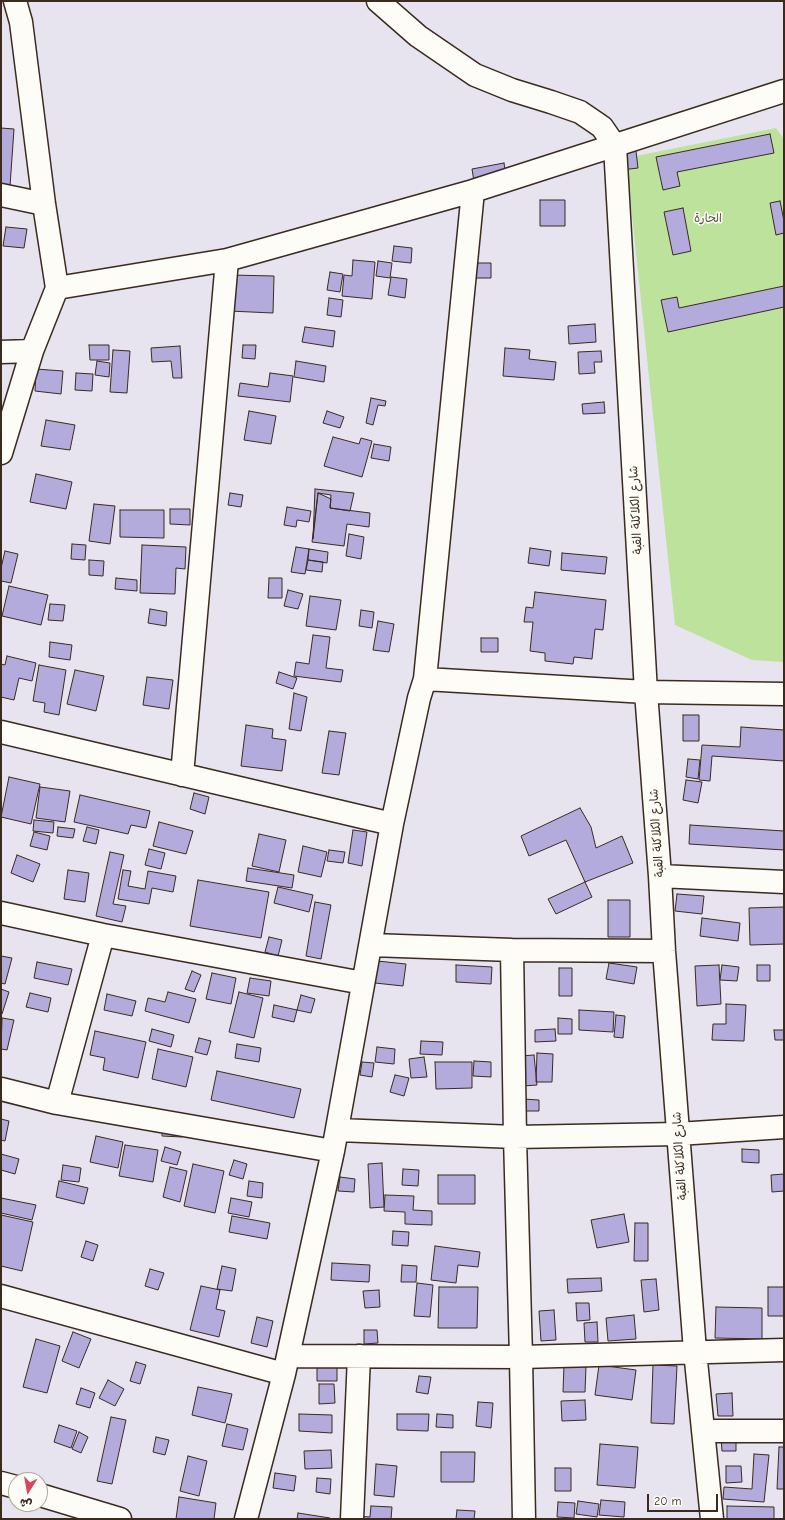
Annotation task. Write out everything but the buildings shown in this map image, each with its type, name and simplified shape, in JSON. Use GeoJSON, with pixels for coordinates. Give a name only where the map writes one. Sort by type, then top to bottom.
{"type":"FeatureCollection","features":[{"type":"Feature","properties":{"kind":"street"},"geometry":{"type":"LineString","coordinates":[[1,454],[32,351],[57,288],[44,204],[11,19],[15,1]]}},
{"type":"Feature","properties":{"kind":"street"},"geometry":{"type":"LineString","coordinates":[[378,1],[418,36],[474,75],[512,90],[580,112],[602,127],[615,146]]}},
{"type":"Feature","properties":{"kind":"street"},"geometry":{"type":"LineString","coordinates":[[57,288],[227,260],[473,192],[784,90]]}},
{"type":"Feature","properties":{"kind":"street","name":"شارع الكلاكلة القبة"},"geometry":{"type":"LineString","coordinates":[[615,146],[646,692],[660,876],[664,951],[695,1352],[712,1519]]}},
{"type":"Feature","properties":{"kind":"street"},"geometry":{"type":"LineString","coordinates":[[246,1519],[286,1365],[338,1130],[392,824],[419,698],[425,679],[473,192]]}},
{"type":"Feature","properties":{"kind":"street"},"geometry":{"type":"LineString","coordinates":[[1,195],[44,204]]}},
{"type":"Feature","properties":{"kind":"street"},"geometry":{"type":"LineString","coordinates":[[182,776],[227,260]]}},
{"type":"Feature","properties":{"kind":"street"},"geometry":{"type":"LineString","coordinates":[[1,352],[32,351]]}},
{"type":"Feature","properties":{"kind":"street"},"geometry":{"type":"LineString","coordinates":[[425,679],[646,692],[784,694]]}},
{"type":"Feature","properties":{"kind":"street"},"geometry":{"type":"LineString","coordinates":[[1,732],[182,776],[392,824]]}},
{"type":"Feature","properties":{"kind":"street"},"geometry":{"type":"LineString","coordinates":[[660,876],[784,882]]}},
{"type":"Feature","properties":{"kind":"street"},"geometry":{"type":"LineString","coordinates":[[1,913],[103,936],[363,983]]}},
{"type":"Feature","properties":{"kind":"street"},"geometry":{"type":"LineString","coordinates":[[57,1103],[103,936]]}},
{"type":"Feature","properties":{"kind":"street"},"geometry":{"type":"LineString","coordinates":[[371,945],[512,950],[664,951]]}},
{"type":"Feature","properties":{"kind":"street"},"geometry":{"type":"LineString","coordinates":[[512,950],[524,1519]]}},
{"type":"Feature","properties":{"kind":"street"},"geometry":{"type":"LineString","coordinates":[[1,1089],[57,1103],[333,1151]]}},
{"type":"Feature","properties":{"kind":"street"},"geometry":{"type":"LineString","coordinates":[[338,1130],[515,1137],[678,1134],[784,1128]]}},
{"type":"Feature","properties":{"kind":"street"},"geometry":{"type":"LineString","coordinates":[[1,1296],[286,1365],[359,1356],[521,1357],[784,1350]]}},
{"type":"Feature","properties":{"kind":"street"},"geometry":{"type":"LineString","coordinates":[[352,1519],[359,1356]]}},
{"type":"Feature","properties":{"kind":"street"},"geometry":{"type":"LineString","coordinates":[[703,1431],[784,1431]]}},
{"type":"Feature","properties":{"kind":"street"},"geometry":{"type":"LineString","coordinates":[[48,1497],[120,1519]]}},
{"type":"Feature","properties":{"kind":"green space","name":"الحارة"},"geometry":{"type":"Polygon","coordinates":[[[776,128],[784,139],[784,662],[752,660],[675,625],[626,158],[776,128]]]}}]}
